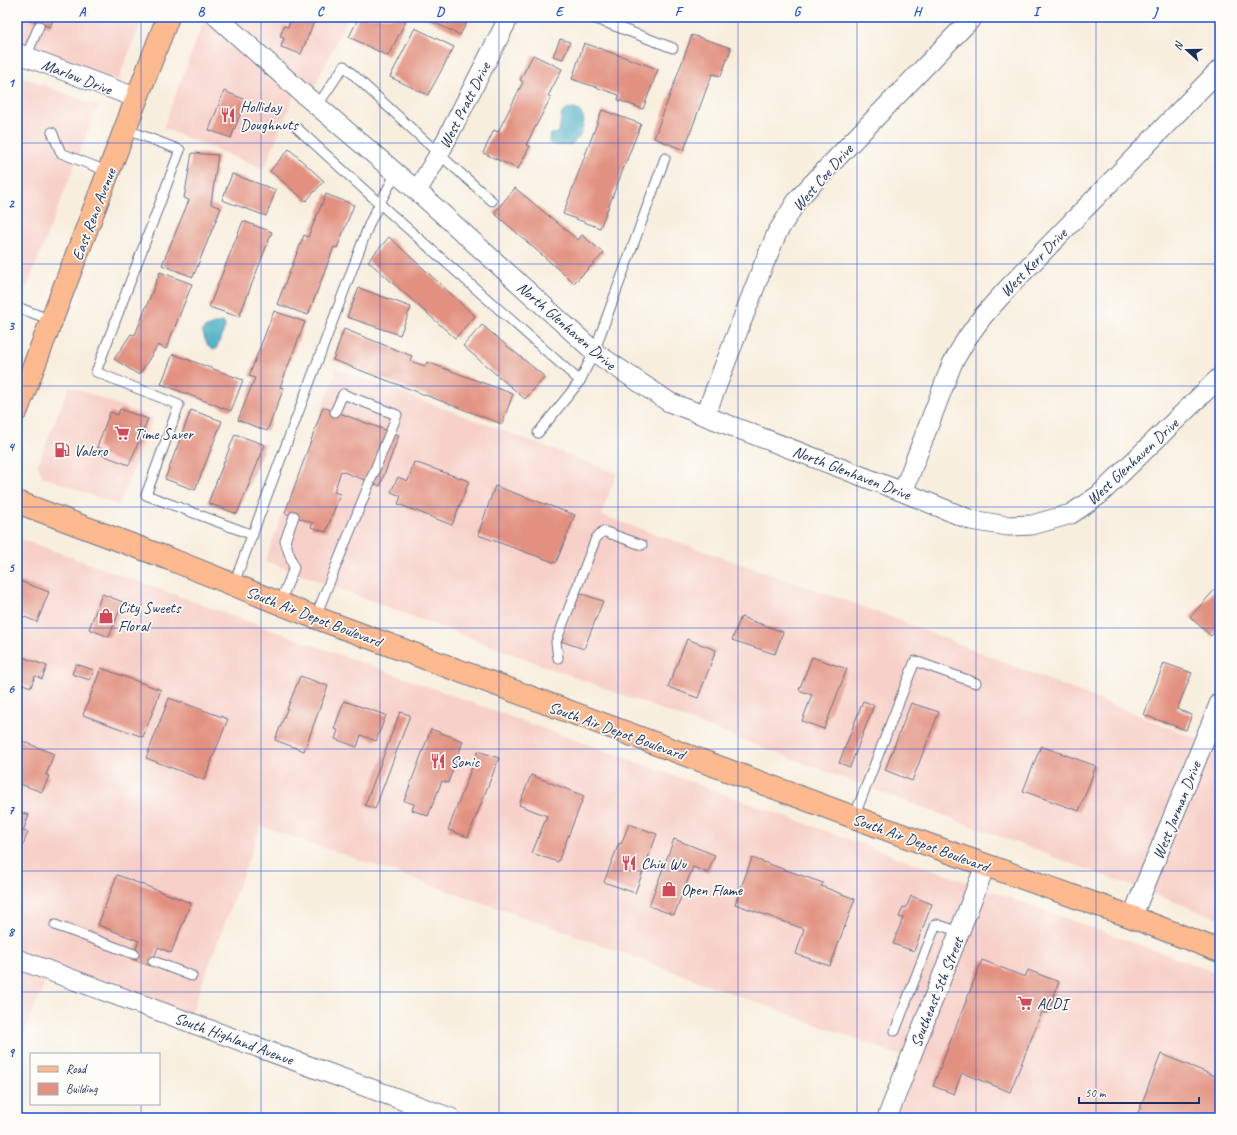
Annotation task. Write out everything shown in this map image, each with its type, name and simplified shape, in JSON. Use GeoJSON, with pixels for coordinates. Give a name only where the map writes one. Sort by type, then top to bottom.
{"type":"FeatureCollection","features":[{"type":"Feature","properties":{"kind":"main road","name":"East Reno Avenue"},"geometry":{"type":"LineString","coordinates":[[17,410],[168,17]]}},
{"type":"Feature","properties":{"kind":"main road","name":"South Air Depot Boulevard"},"geometry":{"type":"LineString","coordinates":[[17,502],[175,561],[280,605],[854,818],[1220,951]]}},
{"type":"Feature","properties":{"kind":"street","name":"North Glenhaven Drive"},"geometry":{"type":"LineString","coordinates":[[217,17],[317,106],[396,173],[594,352],[669,402],[903,492],[971,520],[1008,526]]}},
{"type":"Feature","properties":{"kind":"street","name":"West Pratt Drive"},"geometry":{"type":"LineString","coordinates":[[416,191],[438,154],[509,17]]}},
{"type":"Feature","properties":{"kind":"street","name":"West Coe Drive"},"geometry":{"type":"LineString","coordinates":[[705,416],[777,233],[798,199],[849,144],[973,17]]}},
{"type":"Feature","properties":{"kind":"street","name":"Marlow Drive"},"geometry":{"type":"LineString","coordinates":[[22,55],[137,98]]}},
{"type":"Feature","properties":{"kind":"street","name":"West Kerr Drive"},"geometry":{"type":"LineString","coordinates":[[903,492],[952,364],[967,338],[983,316],[1008,288],[1220,69]]}},
{"type":"Feature","properties":{"kind":"street","name":"West Glenhaven Drive"},"geometry":{"type":"LineString","coordinates":[[1008,526],[1032,525],[1071,514],[1099,495],[1218,383]]}},
{"type":"Feature","properties":{"kind":"street","name":"West Jarman Drive"},"geometry":{"type":"LineString","coordinates":[[1132,918],[1220,702]]}},
{"type":"Feature","properties":{"kind":"street","name":"Southeast 5th Street"},"geometry":{"type":"LineString","coordinates":[[887,1118],[916,1039],[960,932],[985,866]]}},
{"type":"Feature","properties":{"kind":"street","name":"South Highland Avenue"},"geometry":{"type":"LineString","coordinates":[[17,959],[452,1118]]}},
{"type":"Feature","properties":{"kind":"lane"},"geometry":{"type":"LineString","coordinates":[[591,17],[673,48]]}},
{"type":"Feature","properties":{"kind":"lane"},"geometry":{"type":"LineString","coordinates":[[22,55],[39,26]]}},
{"type":"Feature","properties":{"kind":"lane"},"geometry":{"type":"LineString","coordinates":[[317,106],[344,66],[438,154],[492,201]]}},
{"type":"Feature","properties":{"kind":"lane"},"geometry":{"type":"LineString","coordinates":[[297,128],[580,382]]}},
{"type":"Feature","properties":{"kind":"lane"},"geometry":{"type":"LineString","coordinates":[[125,129],[180,150],[96,372],[179,405],[146,495],[253,535]]}},
{"type":"Feature","properties":{"kind":"lane"},"geometry":{"type":"LineString","coordinates":[[52,132],[60,153],[109,172]]}},
{"type":"Feature","properties":{"kind":"lane"},"geometry":{"type":"LineString","coordinates":[[538,433],[580,382],[594,352],[664,158]]}},
{"type":"Feature","properties":{"kind":"lane"},"geometry":{"type":"LineString","coordinates":[[233,586],[370,222],[396,173]]}},
{"type":"Feature","properties":{"kind":"lane"},"geometry":{"type":"LineString","coordinates":[[17,307],[51,320]]}},
{"type":"Feature","properties":{"kind":"lane"},"geometry":{"type":"LineString","coordinates":[[315,618],[397,415],[343,394],[335,412]]}},
{"type":"Feature","properties":{"kind":"lane"},"geometry":{"type":"LineString","coordinates":[[280,605],[294,568],[285,540],[294,516]]}},
{"type":"Feature","properties":{"kind":"lane"},"geometry":{"type":"LineString","coordinates":[[558,658],[556,642],[596,538],[603,531],[642,545]]}},
{"type":"Feature","properties":{"kind":"lane"},"geometry":{"type":"LineString","coordinates":[[854,818],[915,661],[976,683]]}},
{"type":"Feature","properties":{"kind":"lane"},"geometry":{"type":"LineString","coordinates":[[895,1031],[936,924],[960,932]]}},
{"type":"Feature","properties":{"kind":"lane"},"geometry":{"type":"LineString","coordinates":[[55,925],[134,954]]}},
{"type":"Feature","properties":{"kind":"lane"},"geometry":{"type":"LineString","coordinates":[[153,961],[192,976]]}},
{"type":"Feature","properties":{"kind":"shaded area"},"geometry":{"type":"Polygon","coordinates":[[[18,17],[143,17],[118,81],[17,44],[18,17]]]}},
{"type":"Feature","properties":{"kind":"shaded area"},"geometry":{"type":"Polygon","coordinates":[[[205,17],[349,17],[314,87],[302,76],[264,169],[163,128],[205,17]]]}},
{"type":"Feature","properties":{"kind":"shaded area"},"geometry":{"type":"Polygon","coordinates":[[[17,75],[98,106],[17,312],[17,75]]]}},
{"type":"Feature","properties":{"kind":"shaded area"},"geometry":{"type":"Polygon","coordinates":[[[337,369],[617,473],[601,515],[878,612],[1220,748],[1220,919],[265,561],[337,369]]]}},
{"type":"Feature","properties":{"kind":"shaded area"},"geometry":{"type":"Polygon","coordinates":[[[69,386],[153,418],[119,506],[42,476],[38,465],[69,386]]]}},
{"type":"Feature","properties":{"kind":"shaded area"},"geometry":{"type":"Polygon","coordinates":[[[24,540],[1220,974],[1220,1118],[896,1118],[918,1062],[550,926],[261,826],[190,1016],[52,965],[17,1050],[17,541],[24,540]]]}},
{"type":"Feature","properties":{"kind":"water"},"geometry":{"type":"Polygon","coordinates":[[[569,108],[578,110],[584,119],[584,125],[580,135],[576,140],[568,145],[549,143],[551,134],[558,133],[559,131],[562,113],[569,108]]]}},
{"type":"Feature","properties":{"kind":"water"},"geometry":{"type":"Polygon","coordinates":[[[221,322],[224,323],[225,327],[216,349],[214,350],[209,347],[206,342],[203,330],[208,326],[221,322]]]}},
{"type":"Feature","properties":{"kind":"building"},"geometry":{"type":"Polygon","coordinates":[[[29,17],[54,17],[50,27],[29,19],[29,17]]]}},
{"type":"Feature","properties":{"kind":"building"},"geometry":{"type":"Polygon","coordinates":[[[292,17],[310,17],[315,19],[301,54],[281,47],[284,38],[280,37],[284,26],[288,27],[292,17]]]}},
{"type":"Feature","properties":{"kind":"building"},"geometry":{"type":"Polygon","coordinates":[[[359,17],[408,17],[388,56],[349,37],[359,17]]]}},
{"type":"Feature","properties":{"kind":"building"},"geometry":{"type":"Polygon","coordinates":[[[423,17],[470,17],[460,35],[423,17]]]}},
{"type":"Feature","properties":{"kind":"building"},"geometry":{"type":"Polygon","coordinates":[[[415,28],[454,47],[428,95],[390,77],[415,28]]]}},
{"type":"Feature","properties":{"kind":"building"},"geometry":{"type":"Polygon","coordinates":[[[692,35],[731,48],[721,76],[712,74],[684,150],[654,138],[692,35]]]}},
{"type":"Feature","properties":{"kind":"building"},"geometry":{"type":"Polygon","coordinates":[[[560,39],[570,42],[563,59],[553,56],[560,39]]]}},
{"type":"Feature","properties":{"kind":"building"},"geometry":{"type":"Polygon","coordinates":[[[584,43],[658,69],[643,109],[618,100],[619,95],[572,79],[584,43]]]}},
{"type":"Feature","properties":{"kind":"building"},"geometry":{"type":"Polygon","coordinates":[[[533,55],[562,69],[548,96],[551,97],[526,145],[530,146],[518,169],[483,153],[494,130],[498,132],[523,82],[520,80],[533,55]]]}},
{"type":"Feature","properties":{"kind":"building","name":"Holliday Doughnuts"},"geometry":{"type":"Polygon","coordinates":[[[224,91],[246,100],[231,138],[209,130],[224,91]]]}},
{"type":"Feature","properties":{"kind":"building"},"geometry":{"type":"Polygon","coordinates":[[[602,110],[641,124],[600,228],[563,214],[602,110]]]}},
{"type":"Feature","properties":{"kind":"building"},"geometry":{"type":"Polygon","coordinates":[[[289,149],[324,181],[306,201],[270,171],[289,149]]]}},
{"type":"Feature","properties":{"kind":"building"},"geometry":{"type":"Polygon","coordinates":[[[192,153],[218,155],[211,204],[221,208],[193,277],[162,265],[189,200],[184,198],[192,153]]]}},
{"type":"Feature","properties":{"kind":"building"},"geometry":{"type":"Polygon","coordinates":[[[232,174],[276,190],[266,216],[222,200],[232,174]]]}},
{"type":"Feature","properties":{"kind":"building"},"geometry":{"type":"Polygon","coordinates":[[[515,188],[578,240],[582,235],[604,253],[574,283],[494,213],[515,188]]]}},
{"type":"Feature","properties":{"kind":"building"},"geometry":{"type":"Polygon","coordinates":[[[326,194],[354,205],[337,248],[334,247],[308,315],[277,304],[304,235],[308,237],[326,194]]]}},
{"type":"Feature","properties":{"kind":"building"},"geometry":{"type":"Polygon","coordinates":[[[243,221],[272,232],[239,317],[209,307],[243,221]]]}},
{"type":"Feature","properties":{"kind":"building"},"geometry":{"type":"Polygon","coordinates":[[[389,237],[475,316],[455,338],[368,261],[389,237]]]}},
{"type":"Feature","properties":{"kind":"building"},"geometry":{"type":"Polygon","coordinates":[[[160,272],[192,284],[166,349],[158,345],[139,375],[114,359],[131,334],[135,335],[160,272]]]}},
{"type":"Feature","properties":{"kind":"building"},"geometry":{"type":"Polygon","coordinates":[[[359,288],[411,307],[400,335],[347,317],[359,288]]]}},
{"type":"Feature","properties":{"kind":"building"},"geometry":{"type":"Polygon","coordinates":[[[274,311],[305,322],[280,387],[284,388],[267,431],[238,420],[255,378],[249,376],[274,311]]]}},
{"type":"Feature","properties":{"kind":"building"},"geometry":{"type":"Polygon","coordinates":[[[482,325],[545,377],[525,399],[463,346],[482,325]]]}},
{"type":"Feature","properties":{"kind":"building"},"geometry":{"type":"Polygon","coordinates":[[[344,329],[412,356],[410,361],[425,366],[427,362],[513,394],[502,424],[333,360],[344,329]]]}},
{"type":"Feature","properties":{"kind":"building"},"geometry":{"type":"Polygon","coordinates":[[[173,354],[243,380],[231,411],[161,384],[173,354]]]}},
{"type":"Feature","properties":{"kind":"building"},"geometry":{"type":"Polygon","coordinates":[[[323,407],[399,435],[380,486],[341,471],[334,492],[340,494],[326,532],[311,527],[313,523],[285,513],[323,407]]]}},
{"type":"Feature","properties":{"kind":"building","name":"Time Saver"},"geometry":{"type":"Polygon","coordinates":[[[120,409],[148,419],[129,465],[102,455],[104,450],[97,447],[110,412],[118,415],[120,409]]]}},
{"type":"Feature","properties":{"kind":"building"},"geometry":{"type":"Polygon","coordinates":[[[191,410],[222,421],[195,490],[165,479],[191,410]]]}},
{"type":"Feature","properties":{"kind":"building"},"geometry":{"type":"Polygon","coordinates":[[[235,434],[265,445],[237,514],[208,503],[235,434]]]}},
{"type":"Feature","properties":{"kind":"building"},"geometry":{"type":"Polygon","coordinates":[[[414,462],[469,481],[452,525],[398,504],[401,496],[391,492],[398,477],[408,481],[414,462]]]}},
{"type":"Feature","properties":{"kind":"building"},"geometry":{"type":"Polygon","coordinates":[[[495,486],[575,515],[556,563],[478,535],[495,486]]]}},
{"type":"Feature","properties":{"kind":"building"},"geometry":{"type":"Polygon","coordinates":[[[17,580],[49,592],[37,622],[17,614],[17,580]]]}},
{"type":"Feature","properties":{"kind":"building"},"geometry":{"type":"Polygon","coordinates":[[[1220,584],[1220,626],[1211,636],[1190,617],[1220,584]]]}},
{"type":"Feature","properties":{"kind":"building"},"geometry":{"type":"Polygon","coordinates":[[[579,593],[603,601],[584,649],[561,641],[579,593]]]}},
{"type":"Feature","properties":{"kind":"building","name":"City Sweets Floral"},"geometry":{"type":"Polygon","coordinates":[[[102,594],[123,602],[109,637],[89,629],[102,594]]]}},
{"type":"Feature","properties":{"kind":"building"},"geometry":{"type":"Polygon","coordinates":[[[741,617],[783,632],[775,654],[732,640],[741,617]]]}},
{"type":"Feature","properties":{"kind":"building"},"geometry":{"type":"Polygon","coordinates":[[[687,639],[716,650],[698,698],[668,687],[687,639]]]}},
{"type":"Feature","properties":{"kind":"building"},"geometry":{"type":"Polygon","coordinates":[[[17,655],[47,666],[42,679],[35,676],[31,687],[17,682],[17,655]]]}},
{"type":"Feature","properties":{"kind":"building"},"geometry":{"type":"Polygon","coordinates":[[[812,657],[847,669],[824,729],[802,721],[812,695],[799,690],[812,657]]]}},
{"type":"Feature","properties":{"kind":"building"},"geometry":{"type":"Polygon","coordinates":[[[1164,663],[1192,673],[1177,709],[1192,715],[1186,730],[1144,715],[1164,663]]]}},
{"type":"Feature","properties":{"kind":"building"},"geometry":{"type":"Polygon","coordinates":[[[76,664],[94,670],[90,680],[72,674],[76,664]]]}},
{"type":"Feature","properties":{"kind":"building"},"geometry":{"type":"Polygon","coordinates":[[[101,668],[161,690],[143,737],[83,715],[101,668]]]}},
{"type":"Feature","properties":{"kind":"building"},"geometry":{"type":"Polygon","coordinates":[[[300,676],[328,686],[304,751],[275,740],[300,676]]]}},
{"type":"Feature","properties":{"kind":"building"},"geometry":{"type":"Polygon","coordinates":[[[169,698],[228,719],[204,780],[146,758],[169,698]]]}},
{"type":"Feature","properties":{"kind":"building"},"geometry":{"type":"Polygon","coordinates":[[[344,701],[386,715],[376,741],[361,735],[357,747],[335,739],[338,730],[334,729],[344,701]]]}},
{"type":"Feature","properties":{"kind":"building"},"geometry":{"type":"Polygon","coordinates":[[[863,701],[874,705],[850,767],[839,763],[863,701]]]}},
{"type":"Feature","properties":{"kind":"building"},"geometry":{"type":"Polygon","coordinates":[[[911,703],[939,712],[912,781],[885,770],[911,703]]]}},
{"type":"Feature","properties":{"kind":"building"},"geometry":{"type":"Polygon","coordinates":[[[400,712],[410,715],[375,809],[365,805],[400,712]]]}},
{"type":"Feature","properties":{"kind":"building","name":"Sonic"},"geometry":{"type":"Polygon","coordinates":[[[431,729],[463,741],[448,783],[442,781],[428,816],[412,810],[414,804],[404,801],[431,729]]]}},
{"type":"Feature","properties":{"kind":"building"},"geometry":{"type":"Polygon","coordinates":[[[17,739],[54,754],[46,775],[49,776],[42,792],[17,783],[17,739]]]}},
{"type":"Feature","properties":{"kind":"building"},"geometry":{"type":"Polygon","coordinates":[[[1041,746],[1096,766],[1079,811],[1023,791],[1041,746]]]}},
{"type":"Feature","properties":{"kind":"building"},"geometry":{"type":"Polygon","coordinates":[[[478,751],[499,758],[468,837],[448,830],[478,751]]]}},
{"type":"Feature","properties":{"kind":"building"},"geometry":{"type":"Polygon","coordinates":[[[531,775],[584,796],[558,862],[532,853],[547,816],[519,805],[531,775]]]}},
{"type":"Feature","properties":{"kind":"building"},"geometry":{"type":"Polygon","coordinates":[[[17,811],[29,815],[23,831],[28,832],[19,855],[17,854],[17,811]]]}},
{"type":"Feature","properties":{"kind":"building","name":"Chiu Wu"},"geometry":{"type":"Polygon","coordinates":[[[629,824],[657,834],[635,893],[604,882],[619,843],[621,844],[629,824]]]}},
{"type":"Feature","properties":{"kind":"building","name":"Open Flame"},"geometry":{"type":"Polygon","coordinates":[[[674,839],[715,855],[708,873],[693,867],[674,915],[649,906],[674,839]]]}},
{"type":"Feature","properties":{"kind":"building"},"geometry":{"type":"Polygon","coordinates":[[[752,858],[823,883],[821,886],[855,899],[830,966],[796,954],[804,929],[735,904],[752,858]]]}},
{"type":"Feature","properties":{"kind":"building"},"geometry":{"type":"Polygon","coordinates":[[[117,875],[191,903],[171,953],[158,947],[151,966],[132,959],[139,941],[98,925],[117,875]]]}},
{"type":"Feature","properties":{"kind":"building"},"geometry":{"type":"Polygon","coordinates":[[[911,896],[932,904],[914,951],[893,944],[903,918],[899,917],[903,907],[906,908],[911,896]]]}},
{"type":"Feature","properties":{"kind":"building"},"geometry":{"type":"Polygon","coordinates":[[[982,960],[1025,977],[1028,970],[1059,982],[1047,1014],[1042,1012],[1010,1092],[962,1073],[954,1094],[933,1086],[982,960]]]}},
{"type":"Feature","properties":{"kind":"building"},"geometry":{"type":"Polygon","coordinates":[[[1161,1054],[1220,1078],[1220,1104],[1214,1118],[1136,1118],[1161,1054]]]}},
{"type":"Feature","properties":{"kind":"place","name":"Holliday Doughnuts"},"geometry":{"type":"Point","coordinates":[228,115]}},
{"type":"Feature","properties":{"kind":"place","name":"Time Saver"},"geometry":{"type":"Point","coordinates":[122,433]}},
{"type":"Feature","properties":{"kind":"place","name":"Valero"},"geometry":{"type":"Point","coordinates":[62,450]}},
{"type":"Feature","properties":{"kind":"place","name":"City Sweets Floral"},"geometry":{"type":"Point","coordinates":[106,616]}},
{"type":"Feature","properties":{"kind":"place","name":"Sonic"},"geometry":{"type":"Point","coordinates":[438,761]}},
{"type":"Feature","properties":{"kind":"place","name":"Chiu Wu"},"geometry":{"type":"Point","coordinates":[629,863]}},
{"type":"Feature","properties":{"kind":"place","name":"Open Flame"},"geometry":{"type":"Point","coordinates":[669,889]}},
{"type":"Feature","properties":{"kind":"place","name":"ALDI"},"geometry":{"type":"Point","coordinates":[1025,1003]}}]}
